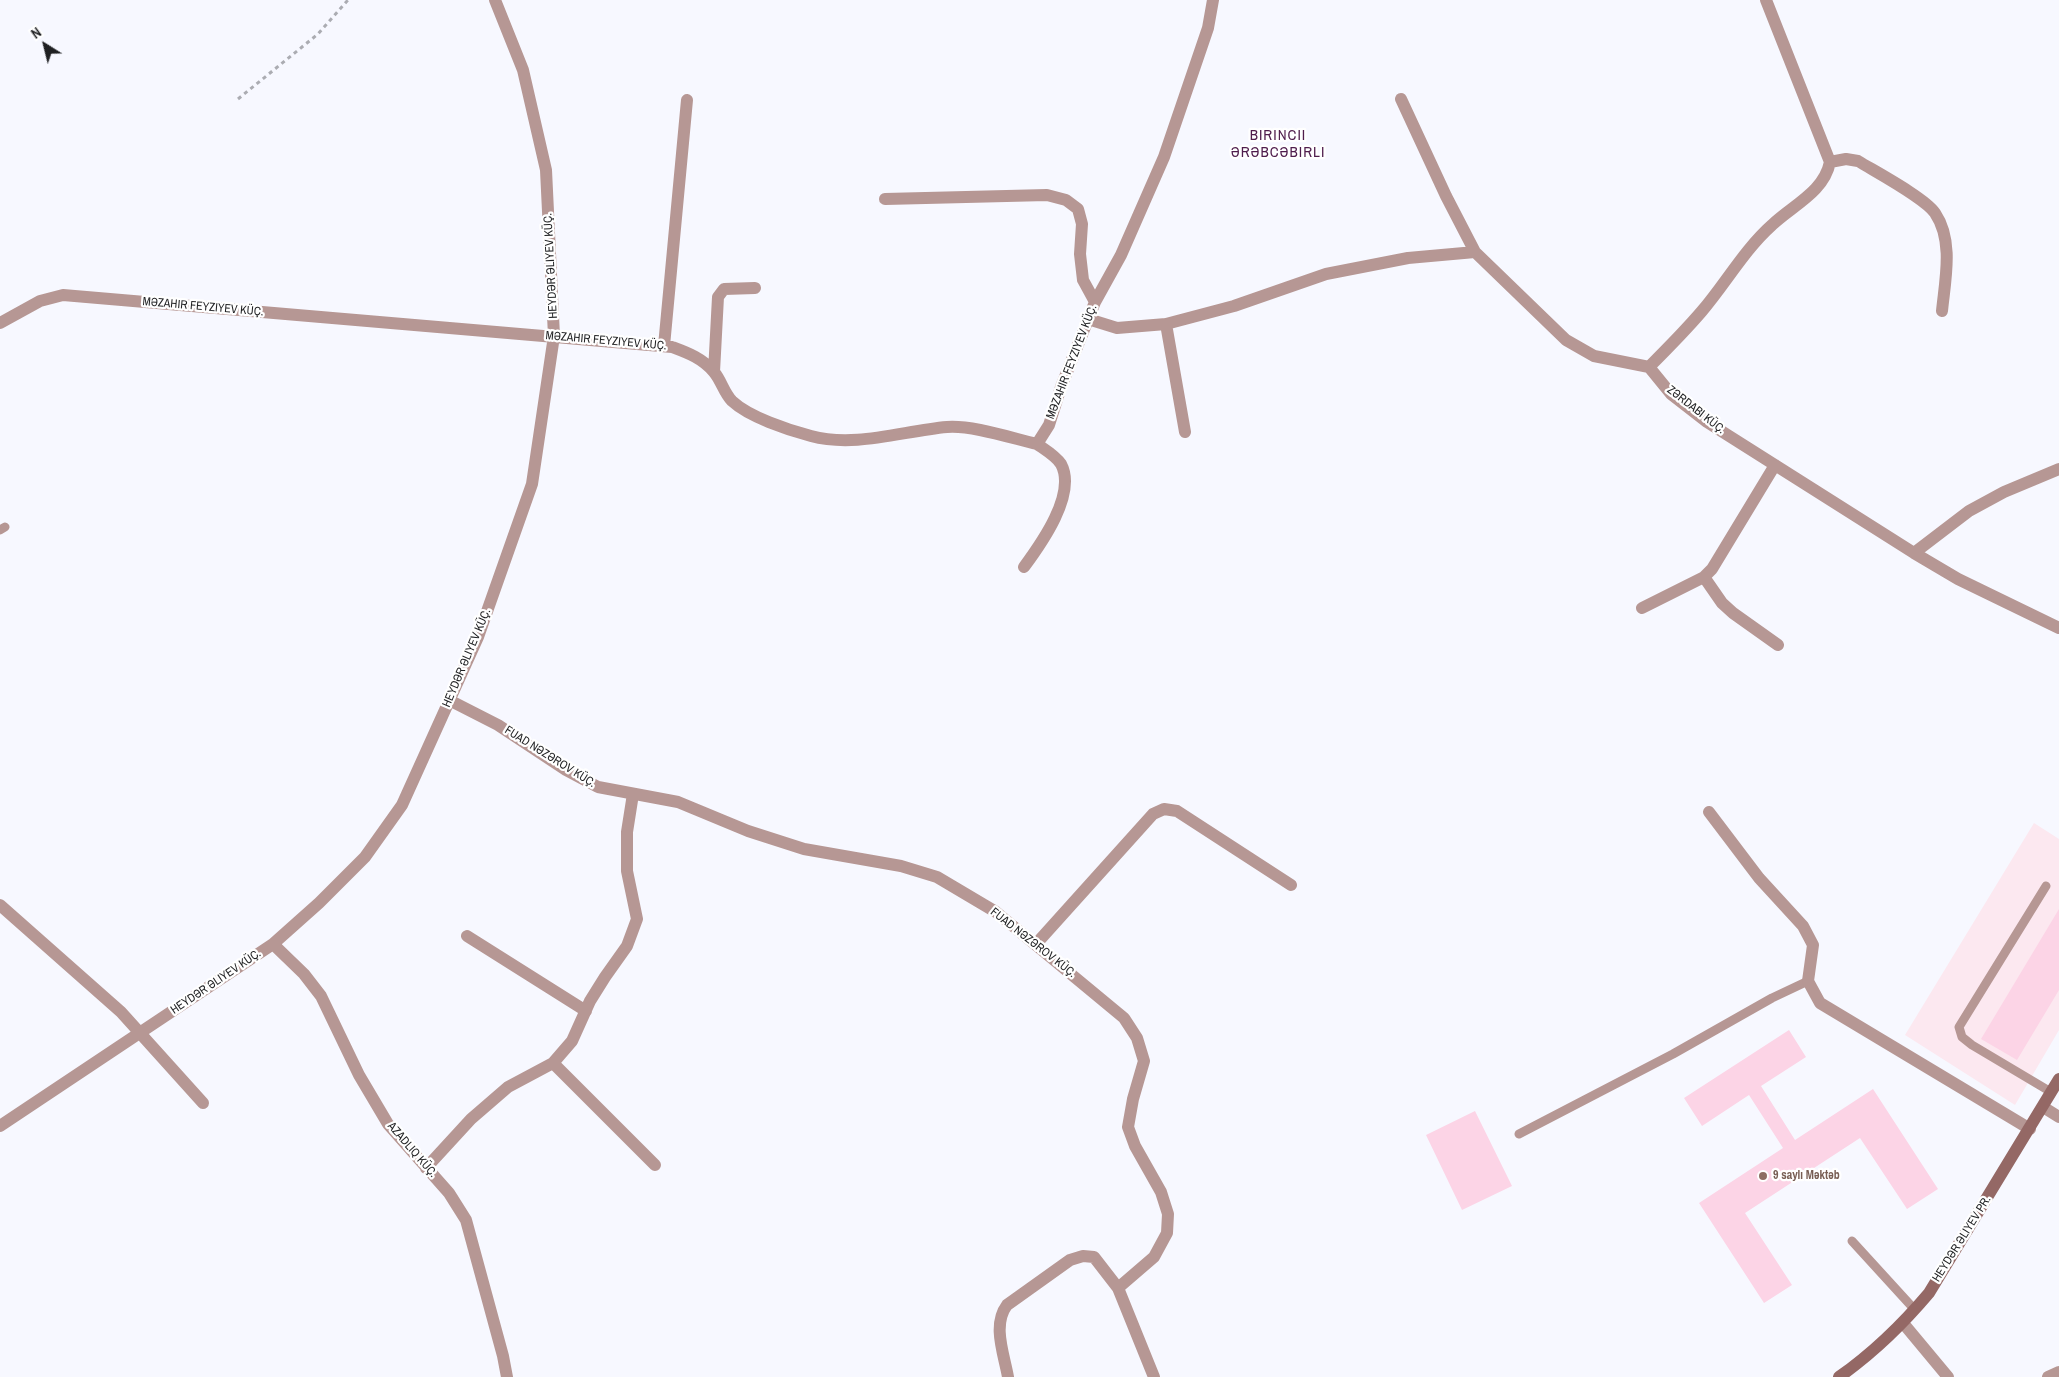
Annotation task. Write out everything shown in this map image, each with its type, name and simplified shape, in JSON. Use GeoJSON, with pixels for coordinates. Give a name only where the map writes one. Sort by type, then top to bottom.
{"type":"FeatureCollection","features":[{"type":"Feature","properties":{"kind":"main road","name":"HEYDƏR ƏLIYEV PR."},"geometry":{"type":"LineString","coordinates":[[1839,1377],[1862,1361],[1903,1324],[1928,1293],[2059,1079]]}},
{"type":"Feature","properties":{"kind":"street","name":"HEYDƏR ƏLIYEV KÜÇ."},"geometry":{"type":"LineString","coordinates":[[0,1126],[273,944],[319,903],[365,857],[402,804],[478,637],[532,484],[554,336],[546,170],[523,70],[496,0]]}},
{"type":"Feature","properties":{"kind":"street","name":"MƏZAHIR FEYZIYEV KÜÇ."},"geometry":{"type":"LineString","coordinates":[[0,323],[40,300],[63,295],[664,346],[672,347],[697,357],[714,372],[730,399],[747,413],[818,438],[832,441],[861,439],[949,427],[981,431],[1036,444],[1049,425],[1095,302],[1121,255],[1164,157],[1208,28],[1212,0]]}},
{"type":"Feature","properties":{"kind":"street"},"geometry":{"type":"LineString","coordinates":[[1401,99],[1446,196],[1475,252],[1566,340],[1594,356],[1649,367],[1702,311],[1753,245],[1772,225],[1815,191],[1828,172],[1830,162],[1766,0]]}},
{"type":"Feature","properties":{"kind":"street"},"geometry":{"type":"LineString","coordinates":[[664,346],[687,100]]}},
{"type":"Feature","properties":{"kind":"street"},"geometry":{"type":"LineString","coordinates":[[1830,162],[1846,159],[1858,161],[1922,201],[1935,212],[1944,232],[1947,262],[1942,311]]}},
{"type":"Feature","properties":{"kind":"street"},"geometry":{"type":"LineString","coordinates":[[885,199],[1047,195],[1066,200],[1078,209],[1082,224],[1080,254],[1083,280],[1095,302]]}},
{"type":"Feature","properties":{"kind":"street"},"geometry":{"type":"LineString","coordinates":[[1088,319],[1117,328],[1166,324],[1234,306],[1326,274],[1408,258],[1475,252]]}},
{"type":"Feature","properties":{"kind":"street"},"geometry":{"type":"LineString","coordinates":[[714,372],[718,297],[724,290],[755,288]]}},
{"type":"Feature","properties":{"kind":"street"},"geometry":{"type":"LineString","coordinates":[[1166,324],[1185,432]]}},
{"type":"Feature","properties":{"kind":"street","name":"ZƏRDABI KÜÇ."},"geometry":{"type":"LineString","coordinates":[[1649,367],[1671,394],[1707,422],[1958,579],[2059,628]]}},
{"type":"Feature","properties":{"kind":"street"},"geometry":{"type":"LineString","coordinates":[[1024,567],[1047,536],[1061,504],[1065,476],[1060,463],[1036,444]]}},
{"type":"Feature","properties":{"kind":"street"},"geometry":{"type":"LineString","coordinates":[[1642,608],[1704,577],[1712,569],[1775,465]]}},
{"type":"Feature","properties":{"kind":"street"},"geometry":{"type":"LineString","coordinates":[[1914,552],[1969,511],[2004,492],[2059,469]]}},
{"type":"Feature","properties":{"kind":"street"},"geometry":{"type":"LineString","coordinates":[[1704,577],[1727,608],[1778,645]]}},
{"type":"Feature","properties":{"kind":"street","name":"FUAD NƏZƏROV KÜÇ."},"geometry":{"type":"LineString","coordinates":[[449,700],[498,725],[566,770],[598,788],[678,802],[748,831],[804,850],[901,866],[937,877],[996,912],[1124,1018],[1137,1038],[1144,1060],[1133,1099],[1128,1127],[1135,1146],[1161,1192],[1168,1214],[1167,1233],[1154,1257],[1118,1288]]}},
{"type":"Feature","properties":{"kind":"street"},"geometry":{"type":"LineString","coordinates":[[426,1168],[471,1119],[508,1087],[553,1063],[572,1041],[605,977],[627,946],[637,919],[627,871],[627,832],[633,794]]}},
{"type":"Feature","properties":{"kind":"street"},"geometry":{"type":"LineString","coordinates":[[1036,944],[1153,814],[1164,809],[1177,811],[1291,885]]}},
{"type":"Feature","properties":{"kind":"street"},"geometry":{"type":"LineString","coordinates":[[1709,812],[1759,878],[1804,926],[1813,945],[1808,981],[1820,1003],[2030,1129]]}},
{"type":"Feature","properties":{"kind":"street"},"geometry":{"type":"LineString","coordinates":[[0,905],[122,1012],[203,1103]]}},
{"type":"Feature","properties":{"kind":"street"},"geometry":{"type":"LineString","coordinates":[[467,936],[586,1011]]}},
{"type":"Feature","properties":{"kind":"street"},"geometry":{"type":"LineString","coordinates":[[273,944],[304,974],[321,996],[358,1075],[388,1124],[449,1193],[466,1220],[507,1377]]}},
{"type":"Feature","properties":{"kind":"street"},"geometry":{"type":"LineString","coordinates":[[553,1063],[655,1166]]}},
{"type":"Feature","properties":{"kind":"street"},"geometry":{"type":"LineString","coordinates":[[2043,1107],[2059,1117]]}},
{"type":"Feature","properties":{"kind":"street"},"geometry":{"type":"LineString","coordinates":[[1008,1377],[999,1328],[1001,1313],[1007,1305],[1070,1260],[1083,1256],[1094,1257],[1118,1288],[1154,1377]]}},
{"type":"Feature","properties":{"kind":"street"},"geometry":{"type":"LineString","coordinates":[[1903,1324],[1942,1375]]}},
{"type":"Feature","properties":{"kind":"street"},"geometry":{"type":"LineString","coordinates":[[2048,1377],[2059,1372]]}},
{"type":"Feature","properties":{"kind":"lane"},"geometry":{"type":"LineString","coordinates":[[2046,886],[1959,1027],[1962,1037],[1972,1045],[2052,1092]]}},
{"type":"Feature","properties":{"kind":"lane"},"geometry":{"type":"LineString","coordinates":[[1519,1134],[1673,1054],[1772,998],[1808,981]]}},
{"type":"Feature","properties":{"kind":"lane"},"geometry":{"type":"LineString","coordinates":[[1852,1241],[1915,1310]]}},
{"type":"Feature","properties":{"kind":"path"},"geometry":{"type":"LineString","coordinates":[[238,99],[318,34],[348,0]]}},
{"type":"Feature","properties":{"kind":"shaded area"},"geometry":{"type":"Polygon","coordinates":[[[2034,823],[2059,839],[2059,1030],[2015,1105],[1905,1035],[2034,823]]]}},
{"type":"Feature","properties":{"kind":"building"},"geometry":{"type":"Polygon","coordinates":[[[2059,909],[2059,990],[2017,1060],[1981,1039],[2059,909]]]}},
{"type":"Feature","properties":{"kind":"building"},"geometry":{"type":"Polygon","coordinates":[[[1789,1030],[1806,1057],[1761,1086],[1795,1140],[1873,1089],[1938,1189],[1907,1209],[1860,1138],[1745,1213],[1792,1285],[1764,1303],[1699,1203],[1783,1148],[1749,1095],[1702,1126],[1684,1098],[1789,1030]]]}},
{"type":"Feature","properties":{"kind":"building"},"geometry":{"type":"Polygon","coordinates":[[[1475,1111],[1512,1186],[1462,1210],[1426,1135],[1475,1111]]]}},
{"type":"Feature","properties":{"kind":"place","name":"9 saylı Məktəb"},"geometry":{"type":"Point","coordinates":[1763,1176]}},
{"type":"Feature","properties":{"kind":"district","name":"BIRINCII ƏRƏBCƏBIRLI"},"geometry":{"type":"Point","coordinates":[1278,144]}}]}
